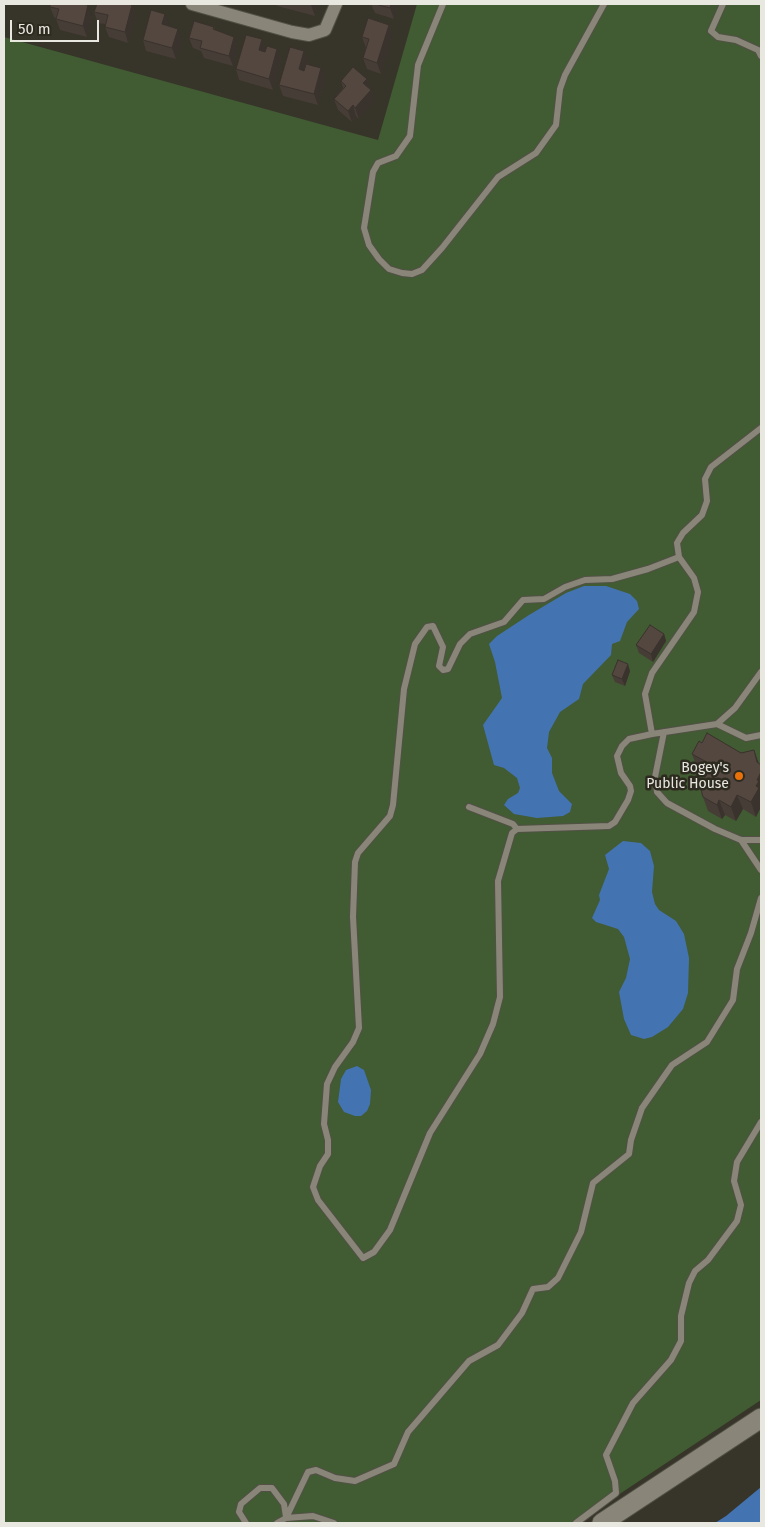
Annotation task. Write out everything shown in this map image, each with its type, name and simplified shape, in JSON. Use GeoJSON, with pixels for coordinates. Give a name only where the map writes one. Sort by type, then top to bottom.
{"type":"FeatureCollection","features":[{"type":"Feature","properties":{"kind":"street"},"geometry":{"type":"LineString","coordinates":[[192,4],[297,34],[313,34],[325,30],[336,4]]}},
{"type":"Feature","properties":{"kind":"street"},"geometry":{"type":"LineString","coordinates":[[602,1523],[761,1418]]}},
{"type":"Feature","properties":{"kind":"lane"},"geometry":{"type":"LineString","coordinates":[[442,4],[418,65],[410,136],[396,156],[378,163],[373,172],[364,228],[369,245],[378,259],[389,269],[402,273],[412,274],[422,270],[498,178],[536,153],[556,125],[560,89],[564,75],[604,4]]}},
{"type":"Feature","properties":{"kind":"lane"},"geometry":{"type":"LineString","coordinates":[[723,4],[711,31],[718,36],[736,40],[758,50],[761,56]]}},
{"type":"Feature","properties":{"kind":"lane"},"geometry":{"type":"LineString","coordinates":[[652,734],[645,694],[652,673],[694,612],[698,592],[694,578],[678,557],[677,543],[702,515],[707,501],[705,479],[711,467],[761,428]]}},
{"type":"Feature","properties":{"kind":"lane"},"geometry":{"type":"LineString","coordinates":[[678,557],[648,570],[612,579],[585,580],[565,587],[544,599],[524,600],[504,622],[470,634],[460,644],[448,668],[443,670],[439,666],[443,647],[433,626],[427,627],[415,644],[404,690],[393,805],[390,816],[358,853],[355,862],[354,918],[359,1028],[353,1042],[334,1067],[327,1084],[324,1124],[328,1140],[328,1154],[320,1166],[313,1187],[318,1200],[363,1258],[374,1252],[390,1230],[430,1133],[480,1054],[493,1024],[500,997],[498,881],[508,840],[517,829],[609,826],[615,822],[631,791],[630,786],[621,773],[617,756],[619,750],[630,739],[717,724],[735,708],[761,672]]}},
{"type":"Feature","properties":{"kind":"lane"},"geometry":{"type":"LineString","coordinates":[[717,724],[746,738],[761,735]]}},
{"type":"Feature","properties":{"kind":"lane"},"geometry":{"type":"LineString","coordinates":[[664,732],[655,778],[657,792],[667,803],[715,829],[741,840],[761,840]]}},
{"type":"Feature","properties":{"kind":"lane"},"geometry":{"type":"LineString","coordinates":[[469,807],[513,824],[517,829]]}},
{"type":"Feature","properties":{"kind":"lane"},"geometry":{"type":"LineString","coordinates":[[741,840],[761,870]]}},
{"type":"Feature","properties":{"kind":"lane"},"geometry":{"type":"LineString","coordinates":[[286,1518],[308,1472],[316,1470],[335,1478],[355,1481],[394,1464],[408,1432],[468,1362],[498,1344],[522,1313],[533,1289],[548,1287],[558,1278],[581,1232],[593,1183],[629,1154],[631,1140],[642,1108],[672,1065],[707,1042],[734,1000],[737,969],[751,933],[761,898]]}},
{"type":"Feature","properties":{"kind":"lane"},"geometry":{"type":"LineString","coordinates":[[576,1523],[616,1493],[615,1481],[606,1455],[633,1403],[670,1360],[681,1341],[681,1316],[689,1283],[695,1271],[708,1260],[737,1221],[741,1205],[734,1181],[737,1162],[761,1122]]}},
{"type":"Feature","properties":{"kind":"lane"},"geometry":{"type":"LineString","coordinates":[[246,1523],[239,1512],[241,1504],[260,1488],[272,1488],[284,1504],[286,1518]]}},
{"type":"Feature","properties":{"kind":"lane"},"geometry":{"type":"LineString","coordinates":[[277,1523],[286,1518],[313,1516],[334,1523]]}},
{"type":"Feature","properties":{"kind":"green space"},"geometry":{"type":"Polygon","coordinates":[[[417,4],[761,4],[761,1400],[576,1523],[4,1523],[4,37],[378,140],[417,4]]]}},
{"type":"Feature","properties":{"kind":"water"},"geometry":{"type":"Polygon","coordinates":[[[584,586],[606,586],[630,594],[637,601],[639,609],[627,622],[620,641],[612,644],[611,655],[583,684],[579,699],[560,712],[549,732],[547,748],[552,758],[552,773],[559,791],[572,804],[570,812],[563,816],[537,818],[514,814],[504,805],[508,799],[518,793],[520,788],[517,778],[504,768],[494,765],[483,725],[502,698],[495,662],[489,644],[497,636],[566,593],[584,586]]]}},
{"type":"Feature","properties":{"kind":"water"},"geometry":{"type":"Polygon","coordinates":[[[623,841],[641,843],[650,851],[654,866],[652,892],[655,904],[659,910],[676,921],[684,934],[689,958],[688,993],[683,1009],[668,1027],[652,1037],[644,1039],[631,1035],[624,1019],[619,992],[626,978],[630,959],[624,937],[618,929],[596,922],[592,918],[600,900],[599,895],[609,869],[605,855],[623,841]]]}},
{"type":"Feature","properties":{"kind":"water"},"geometry":{"type":"Polygon","coordinates":[[[357,1066],[364,1070],[371,1090],[370,1104],[367,1111],[361,1116],[344,1112],[338,1102],[341,1079],[346,1070],[357,1066]]]}},
{"type":"Feature","properties":{"kind":"water"},"geometry":{"type":"Polygon","coordinates":[[[761,1487],[761,1523],[715,1523],[726,1516],[761,1487]]]}},
{"type":"Feature","properties":{"kind":"building"},"geometry":{"type":"Polygon","coordinates":[[[50,4],[88,5],[83,26],[56,19],[59,9],[50,7],[50,4]]]}},
{"type":"Feature","properties":{"kind":"building"},"geometry":{"type":"Polygon","coordinates":[[[97,4],[132,5],[125,32],[105,27],[108,15],[94,12],[97,4]]]}},
{"type":"Feature","properties":{"kind":"building"},"geometry":{"type":"Polygon","coordinates":[[[375,4],[391,4],[390,8],[375,4]]]}},
{"type":"Feature","properties":{"kind":"building"},"geometry":{"type":"Polygon","coordinates":[[[151,10],[165,14],[162,24],[178,29],[172,48],[143,40],[151,10]]]}},
{"type":"Feature","properties":{"kind":"building"},"geometry":{"type":"Polygon","coordinates":[[[368,18],[389,25],[377,63],[363,58],[369,39],[362,37],[368,18]]]}},
{"type":"Feature","properties":{"kind":"building"},"geometry":{"type":"Polygon","coordinates":[[[194,21],[214,27],[213,29],[234,37],[229,56],[200,48],[202,41],[189,38],[194,21]]]}},
{"type":"Feature","properties":{"kind":"building"},"geometry":{"type":"Polygon","coordinates":[[[246,35],[262,39],[259,50],[265,52],[267,46],[277,49],[269,79],[236,69],[246,35]]]}},
{"type":"Feature","properties":{"kind":"building"},"geometry":{"type":"Polygon","coordinates":[[[290,47],[304,51],[299,69],[304,71],[306,64],[321,68],[314,94],[279,85],[290,47]]]}},
{"type":"Feature","properties":{"kind":"building"},"geometry":{"type":"Polygon","coordinates":[[[353,67],[367,79],[363,83],[371,90],[355,108],[353,105],[348,111],[334,99],[346,86],[341,81],[353,67]]]}},
{"type":"Feature","properties":{"kind":"building"},"geometry":{"type":"Polygon","coordinates":[[[650,625],[664,634],[651,654],[636,645],[650,625]]]}},
{"type":"Feature","properties":{"kind":"building"},"geometry":{"type":"Polygon","coordinates":[[[618,660],[628,664],[622,679],[612,675],[618,660]]]}},
{"type":"Feature","properties":{"kind":"building"},"geometry":{"type":"Polygon","coordinates":[[[707,733],[741,753],[754,750],[757,762],[761,765],[761,772],[756,786],[759,788],[751,802],[737,795],[731,807],[719,800],[717,805],[703,797],[700,786],[712,765],[692,754],[699,741],[702,743],[707,733]]]}},
{"type":"Feature","properties":{"kind":"place","name":"Bogey's Public House"},"geometry":{"type":"Point","coordinates":[739,776]}}]}
